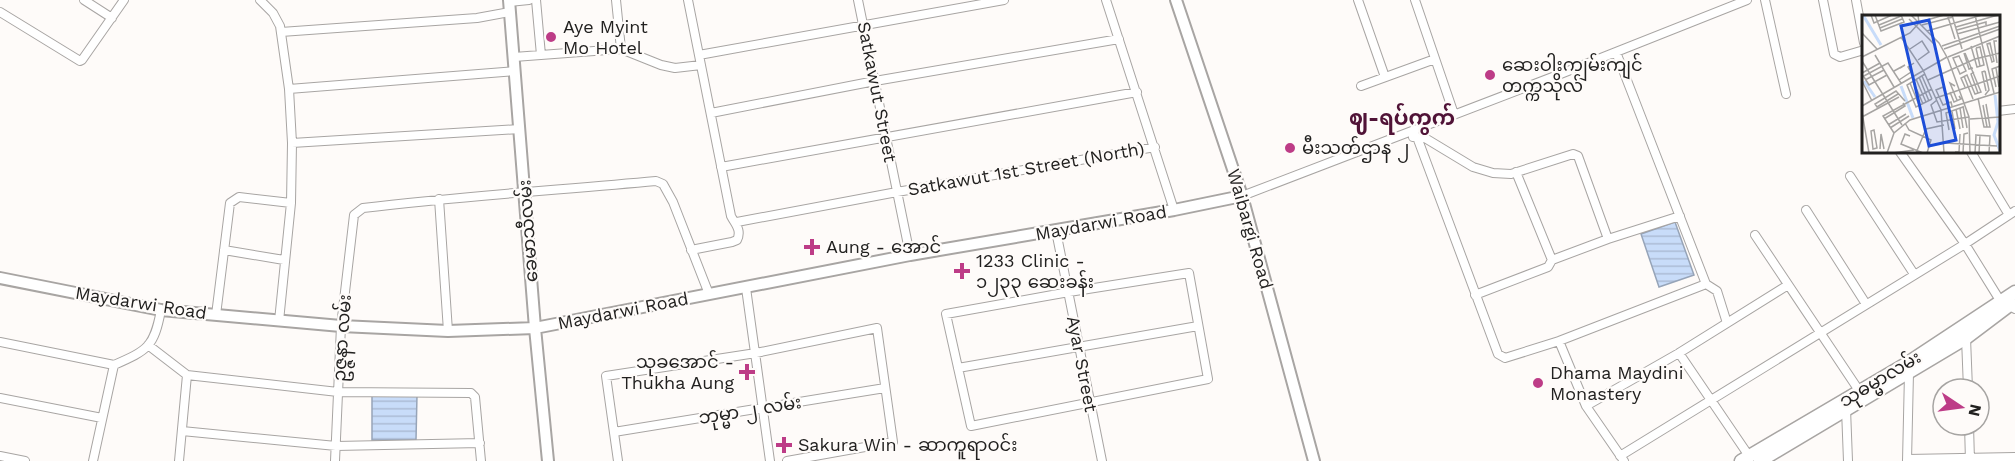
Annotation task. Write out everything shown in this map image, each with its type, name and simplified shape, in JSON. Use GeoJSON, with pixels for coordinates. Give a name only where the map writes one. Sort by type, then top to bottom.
{"type":"FeatureCollection","features":[{"type":"Feature","properties":{"kind":"main road","name":"သုဓမ္မာလမ်း"},"geometry":{"type":"LineString","coordinates":[[1750,459],[1909,373],[1966,338],[2010,305],[2015,292]]}},
{"type":"Feature","properties":{"kind":"main road","name":"သုဓမ္မာလမ်း"},"geometry":{"type":"LineString","coordinates":[[1845,406],[1860,392],[2010,305]]}},
{"type":"Feature","properties":{"kind":"street"},"geometry":{"type":"LineString","coordinates":[[84,0],[112,18]]}},
{"type":"Feature","properties":{"kind":"street"},"geometry":{"type":"LineString","coordinates":[[0,12],[76,61],[80,61],[124,0]]}},
{"type":"Feature","properties":{"kind":"street"},"geometry":{"type":"LineString","coordinates":[[260,0],[278,21],[289,89],[292,143],[291,203],[279,321]]}},
{"type":"Feature","properties":{"kind":"street"},"geometry":{"type":"LineString","coordinates":[[281,32],[477,18],[509,5],[529,0]]}},
{"type":"Feature","properties":{"kind":"street"},"geometry":{"type":"LineString","coordinates":[[536,0],[542,55]]}},
{"type":"Feature","properties":{"kind":"street"},"geometry":{"type":"LineString","coordinates":[[616,0],[621,49]]}},
{"type":"Feature","properties":{"kind":"street"},"geometry":{"type":"LineString","coordinates":[[688,0],[731,216],[737,222],[739,238],[691,250]]}},
{"type":"Feature","properties":{"kind":"street","name":"Satkawut Street"},"geometry":{"type":"LineString","coordinates":[[858,0],[910,255]]}},
{"type":"Feature","properties":{"kind":"street"},"geometry":{"type":"LineString","coordinates":[[699,55],[1004,0]]}},
{"type":"Feature","properties":{"kind":"street"},"geometry":{"type":"LineString","coordinates":[[1106,0],[1174,210]]}},
{"type":"Feature","properties":{"kind":"street","name":"Waibargi Road"},"geometry":{"type":"LineString","coordinates":[[1176,0],[1242,196],[1314,461]]}},
{"type":"Feature","properties":{"kind":"street"},"geometry":{"type":"LineString","coordinates":[[1358,0],[1386,77]]}},
{"type":"Feature","properties":{"kind":"street"},"geometry":{"type":"LineString","coordinates":[[1415,0],[1454,114]]}},
{"type":"Feature","properties":{"kind":"street"},"geometry":{"type":"LineString","coordinates":[[1242,196],[1747,0]]}},
{"type":"Feature","properties":{"kind":"street"},"geometry":{"type":"LineString","coordinates":[[1765,0],[1786,94]]}},
{"type":"Feature","properties":{"kind":"street"},"geometry":{"type":"LineString","coordinates":[[1823,0],[1834,54],[1840,57],[1862,50]]}},
{"type":"Feature","properties":{"kind":"street"},"geometry":{"type":"LineString","coordinates":[[1857,0],[1862,36]]}},
{"type":"Feature","properties":{"kind":"street","name":"ခေမာသီလမ်း"},"geometry":{"type":"LineString","coordinates":[[509,5],[548,461]]}},
{"type":"Feature","properties":{"kind":"street"},"geometry":{"type":"LineString","coordinates":[[711,113],[875,81],[1119,39]]}},
{"type":"Feature","properties":{"kind":"street"},"geometry":{"type":"LineString","coordinates":[[514,57],[621,49],[661,66],[675,68],[701,65]]}},
{"type":"Feature","properties":{"kind":"street"},"geometry":{"type":"LineString","coordinates":[[1616,52],[1706,284],[1717,291],[1727,324]]}},
{"type":"Feature","properties":{"kind":"street"},"geometry":{"type":"LineString","coordinates":[[1361,86],[1435,59]]}},
{"type":"Feature","properties":{"kind":"street"},"geometry":{"type":"LineString","coordinates":[[289,89],[515,70]]}},
{"type":"Feature","properties":{"kind":"street"},"geometry":{"type":"LineString","coordinates":[[721,167],[1137,92]]}},
{"type":"Feature","properties":{"kind":"street"},"geometry":{"type":"LineString","coordinates":[[292,143],[520,129]]}},
{"type":"Feature","properties":{"kind":"street"},"geometry":{"type":"LineString","coordinates":[[1402,134],[1425,138],[1473,167],[1493,173],[1511,174],[1574,154],[1578,156],[1608,239]]}},
{"type":"Feature","properties":{"kind":"street"},"geometry":{"type":"LineString","coordinates":[[1417,137],[1475,295],[1501,357],[1505,358],[1559,341],[1706,284]]}},
{"type":"Feature","properties":{"kind":"street","name":"Satkawut 1st Street (North)"},"geometry":{"type":"LineString","coordinates":[[737,222],[1155,147]]}},
{"type":"Feature","properties":{"kind":"street"},"geometry":{"type":"LineString","coordinates":[[1901,153],[2010,305]]}},
{"type":"Feature","properties":{"kind":"street"},"geometry":{"type":"LineString","coordinates":[[1559,341],[1586,406],[1622,459],[1710,400],[2012,213],[1972,153]]}},
{"type":"Feature","properties":{"kind":"street"},"geometry":{"type":"LineString","coordinates":[[1516,172],[1552,260]]}},
{"type":"Feature","properties":{"kind":"street"},"geometry":{"type":"LineString","coordinates":[[1850,176],[1914,274]]}},
{"type":"Feature","properties":{"kind":"street"},"geometry":{"type":"LineString","coordinates":[[448,331],[439,199],[660,182],[673,202],[709,294]]}},
{"type":"Feature","properties":{"kind":"street","name":"Maydarwi Road"},"geometry":{"type":"LineString","coordinates":[[0,278],[161,310],[341,326],[448,331],[535,328],[910,255],[1056,231],[1242,196]]}},
{"type":"Feature","properties":{"kind":"street"},"geometry":{"type":"LineString","coordinates":[[216,315],[230,203],[239,197],[291,203]]}},
{"type":"Feature","properties":{"kind":"street","name":"ဥဇ္ဇနာ လမ်း"},"geometry":{"type":"LineString","coordinates":[[335,461],[341,326],[354,215],[363,208],[439,199]]}},
{"type":"Feature","properties":{"kind":"street"},"geometry":{"type":"LineString","coordinates":[[1806,210],[1866,304]]}},
{"type":"Feature","properties":{"kind":"street"},"geometry":{"type":"LineString","coordinates":[[1475,295],[1548,267],[1552,260],[1680,216]]}},
{"type":"Feature","properties":{"kind":"street","name":"Ayar Street"},"geometry":{"type":"LineString","coordinates":[[1056,231],[1102,461]]}},
{"type":"Feature","properties":{"kind":"street"},"geometry":{"type":"LineString","coordinates":[[1755,235],[1860,392]]}},
{"type":"Feature","properties":{"kind":"street"},"geometry":{"type":"LineString","coordinates":[[224,250],[284,260]]}},
{"type":"Feature","properties":{"kind":"street"},"geometry":{"type":"LineString","coordinates":[[1189,273],[1208,379],[971,426],[946,314],[1068,292],[1189,273]]}},
{"type":"Feature","properties":{"kind":"street"},"geometry":{"type":"LineString","coordinates":[[1586,406],[1679,353],[1788,285]]}},
{"type":"Feature","properties":{"kind":"street"},"geometry":{"type":"LineString","coordinates":[[746,288],[771,461]]}},
{"type":"Feature","properties":{"kind":"street"},"geometry":{"type":"LineString","coordinates":[[0,342],[114,365],[148,345],[156,333],[161,310]]}},
{"type":"Feature","properties":{"kind":"street"},"geometry":{"type":"LineString","coordinates":[[958,368],[1198,326]]}},
{"type":"Feature","properties":{"kind":"street"},"geometry":{"type":"LineString","coordinates":[[618,461],[606,376],[756,352],[877,328],[892,442],[787,461]]}},
{"type":"Feature","properties":{"kind":"street"},"geometry":{"type":"LineString","coordinates":[[1966,338],[1968,377]]}},
{"type":"Feature","properties":{"kind":"street"},"geometry":{"type":"LineString","coordinates":[[148,345],[187,375],[338,392],[473,394],[481,461]]}},
{"type":"Feature","properties":{"kind":"street"},"geometry":{"type":"LineString","coordinates":[[1679,353],[1750,459]]}},
{"type":"Feature","properties":{"kind":"street"},"geometry":{"type":"LineString","coordinates":[[93,461],[114,365]]}},
{"type":"Feature","properties":{"kind":"street"},"geometry":{"type":"LineString","coordinates":[[1909,373],[1907,460],[2015,457]]}},
{"type":"Feature","properties":{"kind":"street"},"geometry":{"type":"LineString","coordinates":[[178,461],[187,375]]}},
{"type":"Feature","properties":{"kind":"street","name":"ဘုမ္မာ ၂ လမ်း"},"geometry":{"type":"LineString","coordinates":[[614,432],[885,388]]}},
{"type":"Feature","properties":{"kind":"street"},"geometry":{"type":"LineString","coordinates":[[0,398],[102,418]]}},
{"type":"Feature","properties":{"kind":"street"},"geometry":{"type":"LineString","coordinates":[[1845,406],[1848,461]]}},
{"type":"Feature","properties":{"kind":"street"},"geometry":{"type":"LineString","coordinates":[[182,431],[336,446],[480,443]]}},
{"type":"Feature","properties":{"kind":"street"},"geometry":{"type":"LineString","coordinates":[[1969,437],[1970,459]]}},
{"type":"Feature","properties":{"kind":"street"},"geometry":{"type":"LineString","coordinates":[[0,456],[25,461]]}},
{"type":"Feature","properties":{"kind":"water"},"geometry":{"type":"Polygon","coordinates":[[[1675,222],[1694,275],[1659,287],[1641,234],[1675,222]]]}},
{"type":"Feature","properties":{"kind":"water"},"geometry":{"type":"Polygon","coordinates":[[[372,395],[417,395],[416,440],[372,440],[372,395]]]}},
{"type":"Feature","properties":{"kind":"place","name":"Aye Myint Mo Hotel"},"geometry":{"type":"Point","coordinates":[551,37]}},
{"type":"Feature","properties":{"kind":"place","name":"ဆေးဝါးကျွမ်းကျင် တက္ကသိုလ်"},"geometry":{"type":"Point","coordinates":[1490,75]}},
{"type":"Feature","properties":{"kind":"place","name":"မီးသတ်ဌာန ၂"},"geometry":{"type":"Point","coordinates":[1290,148]}},
{"type":"Feature","properties":{"kind":"place","name":"Aung - အောင်"},"geometry":{"type":"Point","coordinates":[812,247]}},
{"type":"Feature","properties":{"kind":"place","name":"1233 Clinic - ၁၂၃၃ ဆေးခန်း"},"geometry":{"type":"Point","coordinates":[962,271]}},
{"type":"Feature","properties":{"kind":"place","name":"သုခအောင် - Thukha Aung"},"geometry":{"type":"Point","coordinates":[747,372]}},
{"type":"Feature","properties":{"kind":"place","name":"Dhama Maydini Monastery"},"geometry":{"type":"Point","coordinates":[1538,383]}},
{"type":"Feature","properties":{"kind":"place","name":"Sakura Win - ဆာကူရာဝင်း"},"geometry":{"type":"Point","coordinates":[784,445]}},
{"type":"Feature","properties":{"kind":"district","name":"ဈ-ရပ်ကွက်"},"geometry":{"type":"Point","coordinates":[1402,118]}}]}
